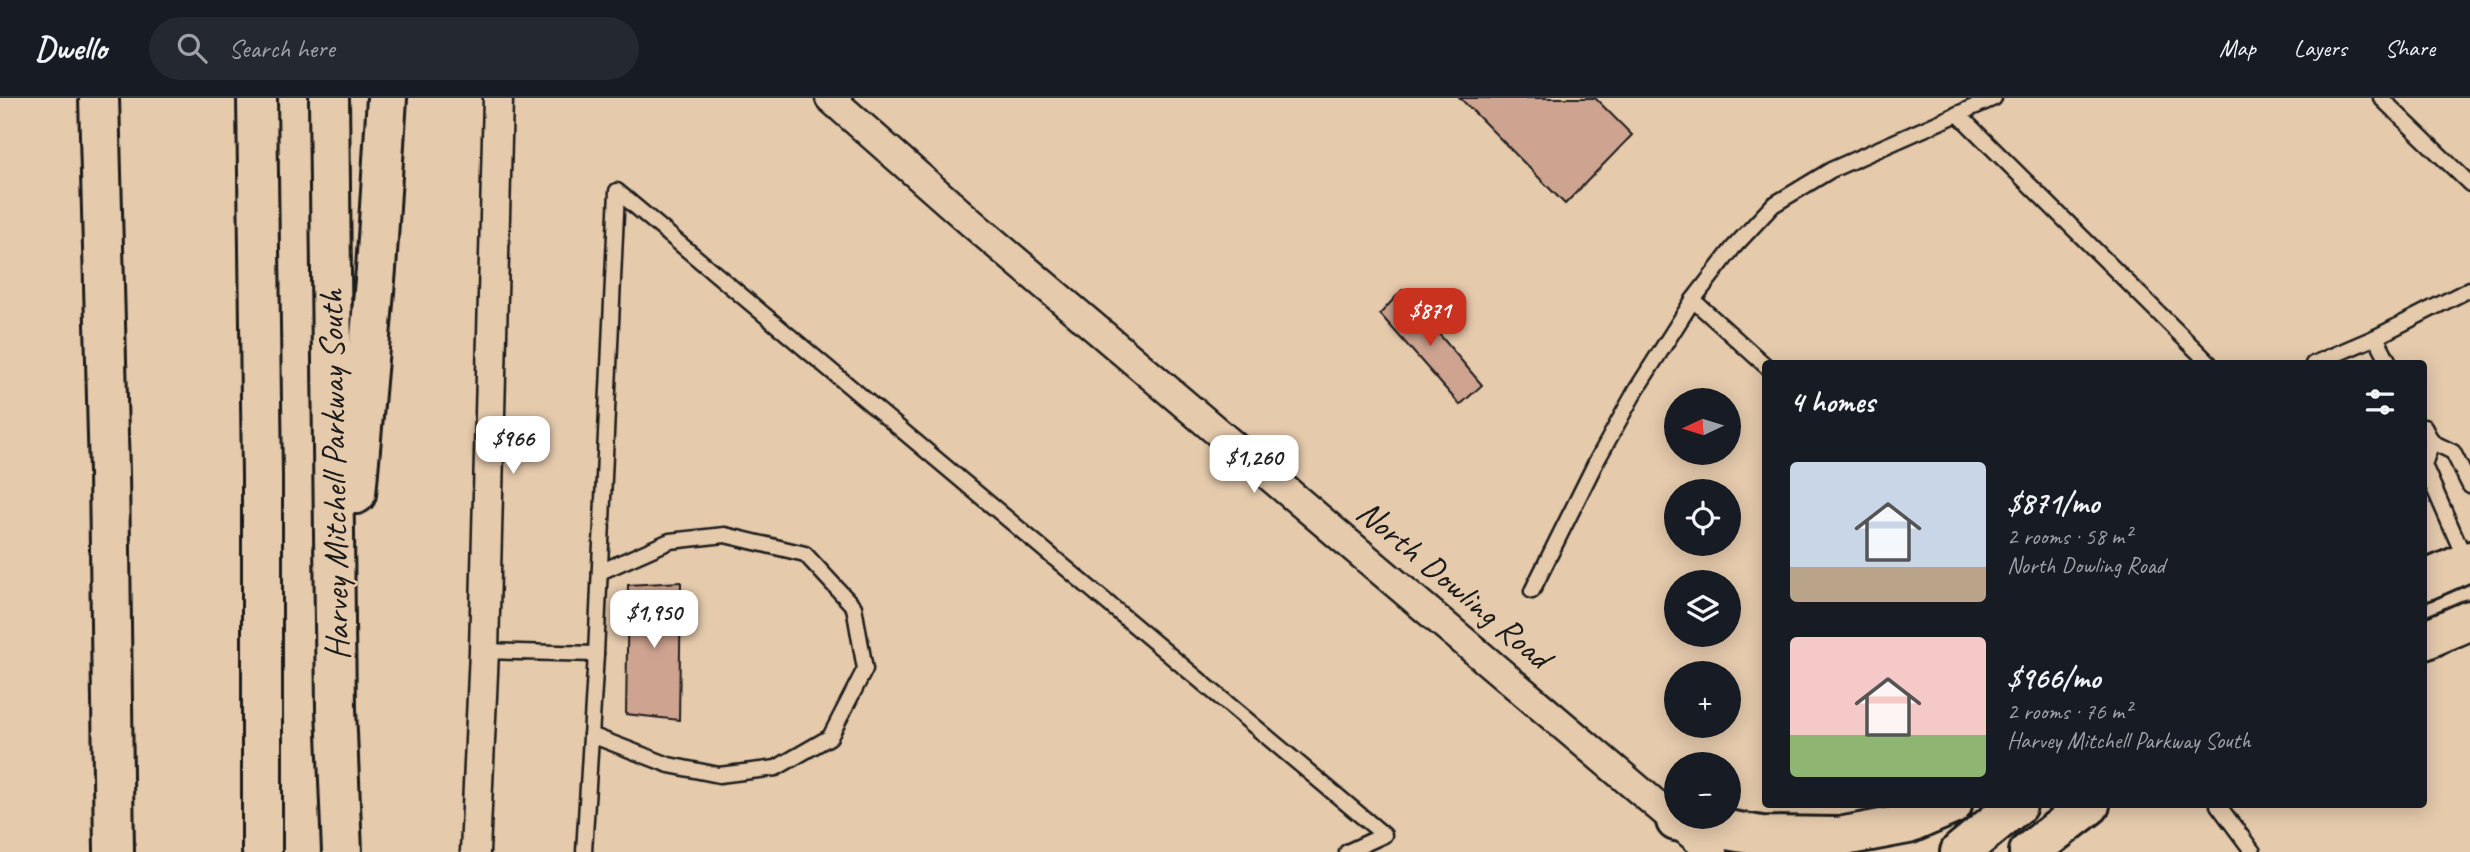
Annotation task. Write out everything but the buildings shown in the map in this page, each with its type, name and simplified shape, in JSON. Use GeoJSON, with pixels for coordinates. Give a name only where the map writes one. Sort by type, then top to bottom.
{"type":"FeatureCollection","features":[{"type":"Feature","properties":{"kind":"main road"},"geometry":{"type":"LineString","coordinates":[[99,98],[109,460],[114,852]]}},
{"type":"Feature","properties":{"kind":"main road","name":"Harvey Mitchell Parkway South"},"geometry":{"type":"LineString","coordinates":[[257,98],[262,476],[262,852]]}},
{"type":"Feature","properties":{"kind":"main road","name":"Harvey Mitchell Parkway South"},"geometry":{"type":"LineString","coordinates":[[329,98],[336,709],[342,852]]}},
{"type":"Feature","properties":{"kind":"main road"},"geometry":{"type":"LineString","coordinates":[[336,709],[376,270],[387,98]]}},
{"type":"Feature","properties":{"kind":"main road"},"geometry":{"type":"LineString","coordinates":[[2427,580],[2468,561]]}},
{"type":"Feature","properties":{"kind":"main road"},"geometry":{"type":"LineString","coordinates":[[2427,639],[2470,620]]}},
{"type":"Feature","properties":{"kind":"main road"},"geometry":{"type":"LineString","coordinates":[[1721,829],[1761,836],[1839,837],[1908,824],[1945,808]]}},
{"type":"Feature","properties":{"kind":"main road"},"geometry":{"type":"LineString","coordinates":[[1960,852],[2013,808]]}},
{"type":"Feature","properties":{"kind":"main road"},"geometry":{"type":"LineString","coordinates":[[2029,852],[2086,808]]}},
{"type":"Feature","properties":{"kind":"street"},"geometry":{"type":"LineString","coordinates":[[475,852],[484,651],[498,98]]}},
{"type":"Feature","properties":{"kind":"street","name":"North Dowling Road"},"geometry":{"type":"LineString","coordinates":[[830,98],[975,226],[1664,811]]}},
{"type":"Feature","properties":{"kind":"street","name":"North Dowling Road"},"geometry":{"type":"LineString","coordinates":[[1686,829],[1713,852]]}},
{"type":"Feature","properties":{"kind":"lane"},"geometry":{"type":"LineString","coordinates":[[1532,592],[1595,464],[1636,390],[1693,300],[1733,248],[1773,205],[1831,170],[1994,98]]}},
{"type":"Feature","properties":{"kind":"lane"},"geometry":{"type":"LineString","coordinates":[[2381,98],[2470,184]]}},
{"type":"Feature","properties":{"kind":"lane"},"geometry":{"type":"LineString","coordinates":[[1958,114],[2206,360]]}},
{"type":"Feature","properties":{"kind":"lane"},"geometry":{"type":"LineString","coordinates":[[584,852],[596,654],[617,191],[1384,835],[1347,852]]}},
{"type":"Feature","properties":{"kind":"lane"},"geometry":{"type":"LineString","coordinates":[[2322,360],[2376,337],[2470,289]]}},
{"type":"Feature","properties":{"kind":"lane"},"geometry":{"type":"LineString","coordinates":[[1693,300],[1762,362]]}},
{"type":"Feature","properties":{"kind":"lane"},"geometry":{"type":"LineString","coordinates":[[2376,337],[2388,360]]}},
{"type":"Feature","properties":{"kind":"lane"},"geometry":{"type":"LineString","coordinates":[[2427,433],[2432,442],[2453,452],[2470,486]]}},
{"type":"Feature","properties":{"kind":"lane"},"geometry":{"type":"LineString","coordinates":[[2427,456],[2432,442]]}},
{"type":"Feature","properties":{"kind":"lane"},"geometry":{"type":"LineString","coordinates":[[2427,472],[2468,561]]}},
{"type":"Feature","properties":{"kind":"lane"},"geometry":{"type":"LineString","coordinates":[[591,735],[669,765],[719,775],[776,768],[830,737],[865,669],[854,607],[805,554],[725,536],[670,541],[600,572]]}},
{"type":"Feature","properties":{"kind":"lane"},"geometry":{"type":"LineString","coordinates":[[484,651],[596,654]]}},
{"type":"Feature","properties":{"kind":"lane"},"geometry":{"type":"LineString","coordinates":[[2220,808],[2253,852]]}}]}
